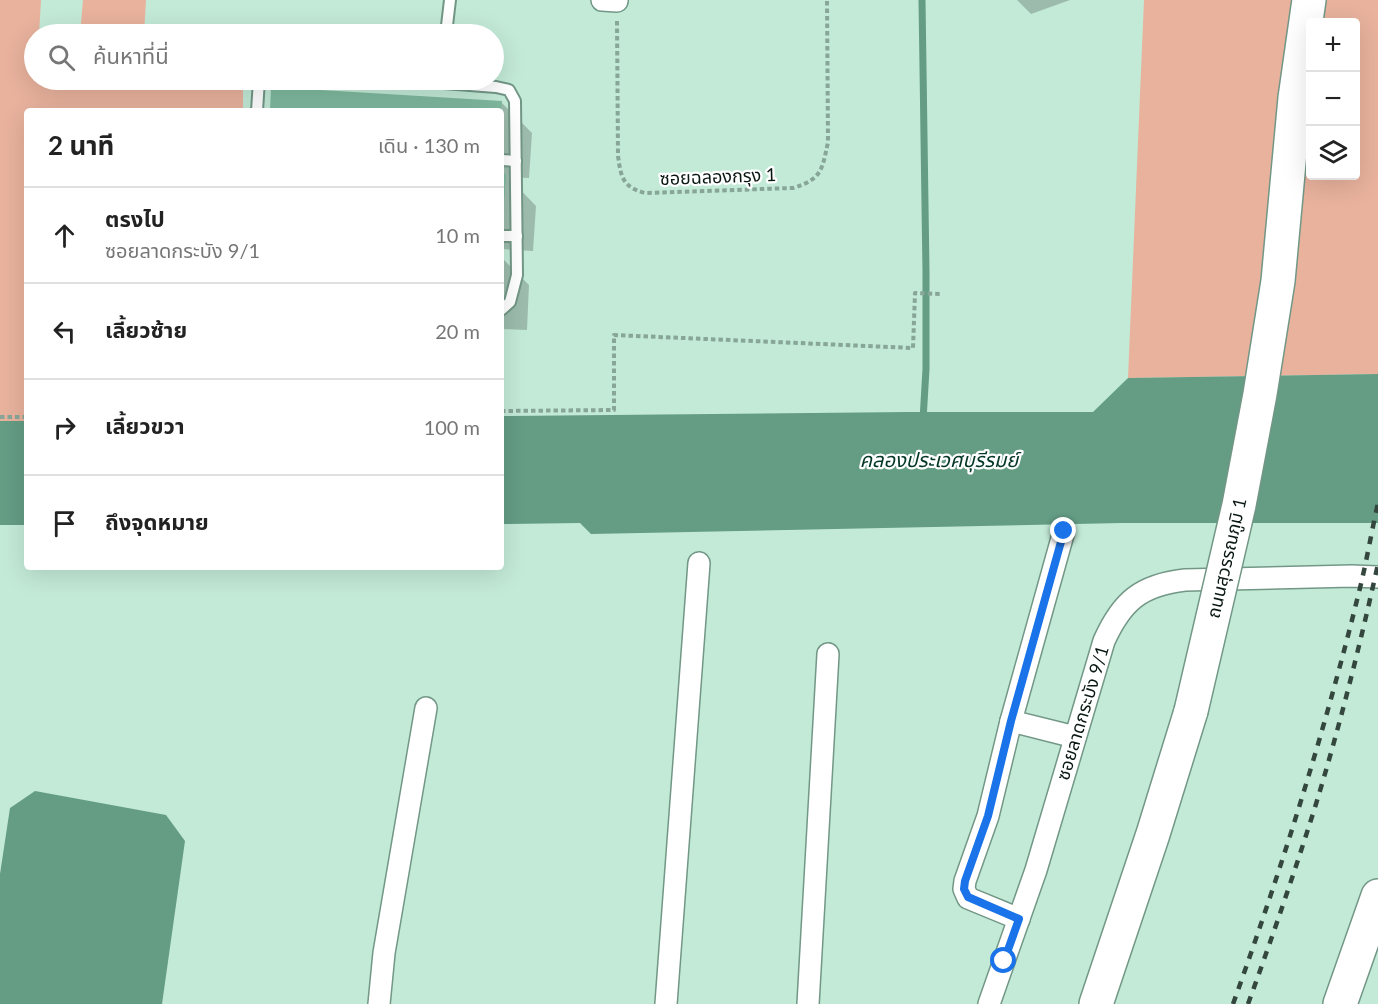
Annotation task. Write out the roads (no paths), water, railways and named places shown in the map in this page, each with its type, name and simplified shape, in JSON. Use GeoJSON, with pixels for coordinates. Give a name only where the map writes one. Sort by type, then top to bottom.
{"type":"FeatureCollection","features":[{"type":"Feature","properties":{"kind":"highway"},"geometry":{"type":"LineString","coordinates":[[1290,0],[1295,98]]}},
{"type":"Feature","properties":{"kind":"highway"},"geometry":{"type":"LineString","coordinates":[[1295,98],[1309,0]]}},
{"type":"Feature","properties":{"kind":"highway","name":"ถนนสุวรรณภูมิ 1"},"geometry":{"type":"LineString","coordinates":[[1096,1004],[1154,834],[1191,711],[1239,504],[1278,281],[1295,98]]}},
{"type":"Feature","properties":{"kind":"highway"},"geometry":{"type":"LineString","coordinates":[[1340,1004],[1378,896]]}},
{"type":"Feature","properties":{"kind":"street"},"geometry":{"type":"LineString","coordinates":[[1019,919],[968,897],[964,889],[988,816],[1011,721],[1064,531]]}},
{"type":"Feature","properties":{"kind":"street"},"geometry":{"type":"LineString","coordinates":[[666,1004],[699,563]]}},
{"type":"Feature","properties":{"kind":"street","name":"ซอยลาดกระบัง 9/1"},"geometry":{"type":"LineString","coordinates":[[988,1004],[1036,870],[1104,641],[1121,611],[1136,596],[1166,582],[1378,577]]}},
{"type":"Feature","properties":{"kind":"street"},"geometry":{"type":"LineString","coordinates":[[808,1004],[828,654]]}},
{"type":"Feature","properties":{"kind":"street"},"geometry":{"type":"LineString","coordinates":[[379,1004],[386,941],[426,708]]}},
{"type":"Feature","properties":{"kind":"street"},"geometry":{"type":"LineString","coordinates":[[1011,721],[1076,737]]}},
{"type":"Feature","properties":{"kind":"lane"},"geometry":{"type":"LineString","coordinates":[[447,24],[450,0]]}},
{"type":"Feature","properties":{"kind":"lane"},"geometry":{"type":"LineString","coordinates":[[504,89],[509,90],[515,101],[517,236],[517,275],[510,302],[504,307]]}},
{"type":"Feature","properties":{"kind":"lane"},"geometry":{"type":"LineString","coordinates":[[257,108],[258,90]]}},
{"type":"Feature","properties":{"kind":"lane"},"geometry":{"type":"LineString","coordinates":[[504,160],[516,161]]}},
{"type":"Feature","properties":{"kind":"lane"},"geometry":{"type":"LineString","coordinates":[[504,236],[517,236]]}},
{"type":"Feature","properties":{"kind":"water","name":"คลองประเวศบุรีรมย์"},"geometry":{"type":"Polygon","coordinates":[[[1378,374],[1378,523],[1122,523],[591,534],[580,523],[504,524],[504,416],[1093,412],[1128,378],[1378,374]]]}},
{"type":"Feature","properties":{"kind":"water"},"geometry":{"type":"Polygon","coordinates":[[[0,421],[24,421],[24,525],[0,525],[0,421]]]}},
{"type":"Feature","properties":{"kind":"water"},"geometry":{"type":"Polygon","coordinates":[[[35,791],[166,815],[185,841],[162,1004],[0,1004],[0,874],[10,808],[35,791]]]}},
{"type":"Feature","properties":{"kind":"waterway"},"geometry":{"type":"LineString","coordinates":[[922,0],[926,272],[926,369],[923,420]]}},
{"type":"Feature","properties":{"kind":"railway"},"geometry":{"type":"LineString","coordinates":[[1233,1004],[1285,852],[1316,750],[1364,573],[1378,503]]}},
{"type":"Feature","properties":{"kind":"railway"},"geometry":{"type":"LineString","coordinates":[[1248,1004],[1292,879],[1325,774],[1378,564]]}}]}
